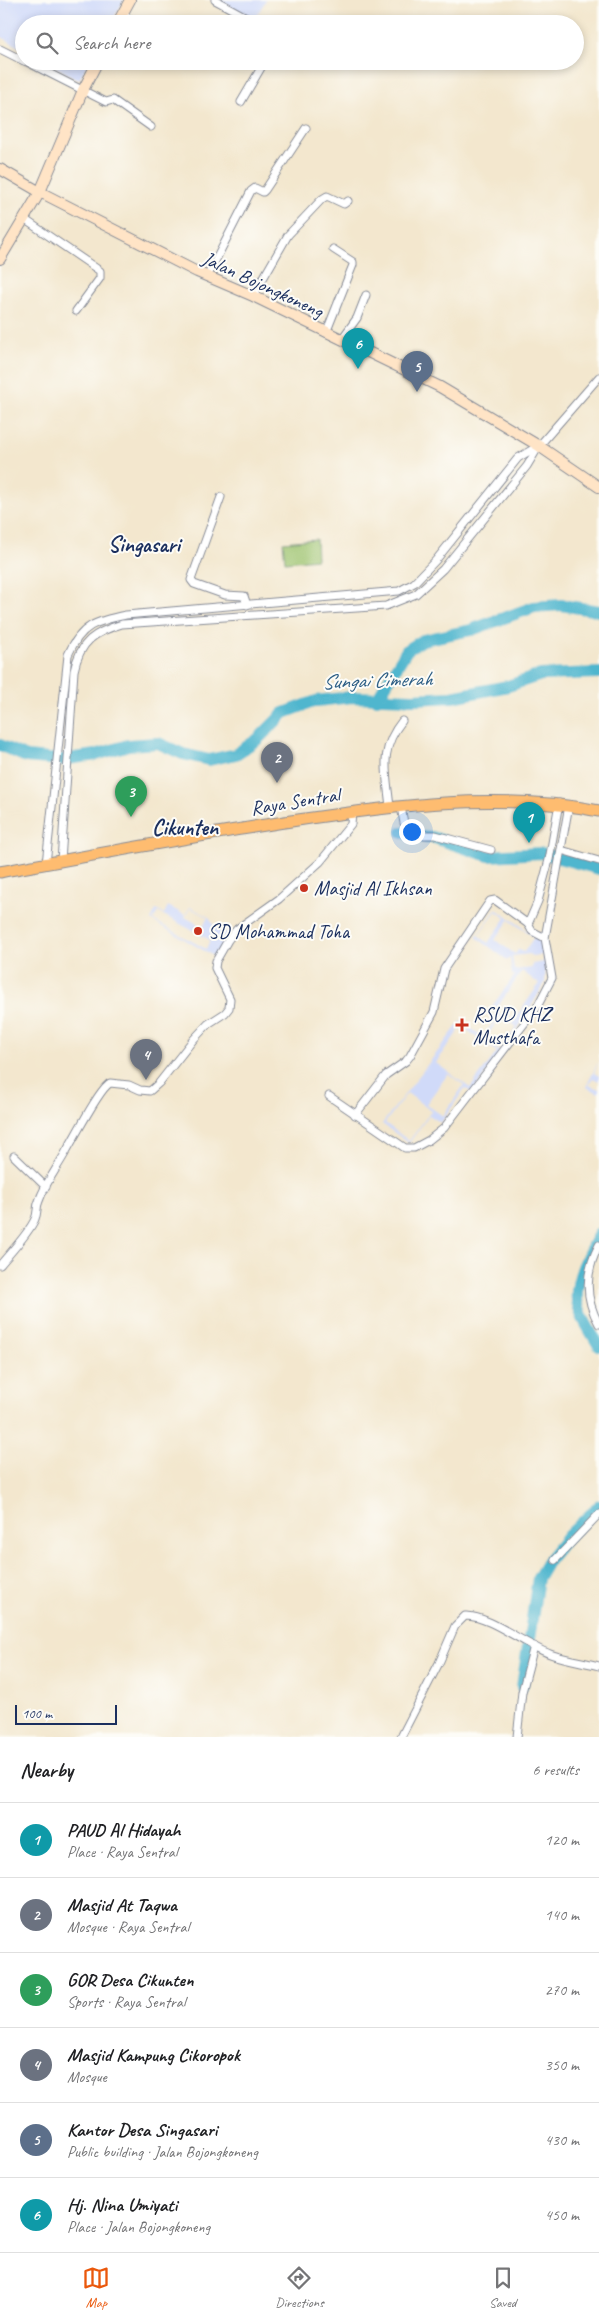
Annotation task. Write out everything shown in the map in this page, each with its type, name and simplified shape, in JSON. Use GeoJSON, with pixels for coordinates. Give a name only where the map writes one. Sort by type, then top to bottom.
{"type":"FeatureCollection","features":[{"type":"Feature","properties":{"kind":"main road"},"geometry":{"type":"LineString","coordinates":[[121,15],[130,0]]}},
{"type":"Feature","properties":{"kind":"main road"},"geometry":{"type":"LineString","coordinates":[[0,259],[40,192],[93,70]]}},
{"type":"Feature","properties":{"kind":"main road","name":"Jalan Bojongkoneng"},"geometry":{"type":"LineString","coordinates":[[0,169],[40,192],[207,277],[253,296],[440,387],[538,446],[599,486]]}},
{"type":"Feature","properties":{"kind":"main road","name":"Raya Sentral"},"geometry":{"type":"LineString","coordinates":[[0,872],[248,828],[396,807],[483,801],[564,804],[599,811]]}},
{"type":"Feature","properties":{"kind":"street"},"geometry":{"type":"LineString","coordinates":[[215,0],[242,15]]}},
{"type":"Feature","properties":{"kind":"street"},"geometry":{"type":"LineString","coordinates":[[0,49],[15,56]]}},
{"type":"Feature","properties":{"kind":"street"},"geometry":{"type":"LineString","coordinates":[[42,70],[106,102],[113,100],[151,127]]}},
{"type":"Feature","properties":{"kind":"street"},"geometry":{"type":"LineString","coordinates":[[241,102],[260,70]]}},
{"type":"Feature","properties":{"kind":"street"},"geometry":{"type":"LineString","coordinates":[[207,277],[251,191],[255,188],[263,192],[265,190],[306,128]]}},
{"type":"Feature","properties":{"kind":"street"},"geometry":{"type":"LineString","coordinates":[[253,296],[288,235],[322,199],[327,196],[344,204],[348,201]]}},
{"type":"Feature","properties":{"kind":"street"},"geometry":{"type":"LineString","coordinates":[[24,219],[100,271],[100,278],[76,311]]}},
{"type":"Feature","properties":{"kind":"street"},"geometry":{"type":"LineString","coordinates":[[326,333],[353,266],[353,262],[333,249]]}},
{"type":"Feature","properties":{"kind":"street"},"geometry":{"type":"LineString","coordinates":[[341,340],[357,318],[366,295]]}},
{"type":"Feature","properties":{"kind":"street"},"geometry":{"type":"LineString","coordinates":[[61,861],[76,659],[91,638],[104,629],[122,624],[386,606],[416,594],[434,579],[482,523],[528,466],[538,446],[599,377]]}},
{"type":"Feature","properties":{"kind":"street"},"geometry":{"type":"LineString","coordinates":[[46,864],[68,655],[80,633],[101,620],[126,615],[399,591],[414,583],[473,516],[518,458],[538,446]]}},
{"type":"Feature","properties":{"kind":"street"},"geometry":{"type":"LineString","coordinates":[[222,497],[191,580],[194,584],[225,595],[244,596],[247,605]]}},
{"type":"Feature","properties":{"kind":"street"},"geometry":{"type":"LineString","coordinates":[[473,516],[482,523]]}},
{"type":"Feature","properties":{"kind":"street"},"geometry":{"type":"LineString","coordinates":[[280,602],[280,614]]}},
{"type":"Feature","properties":{"kind":"street"},"geometry":{"type":"LineString","coordinates":[[164,612],[164,621]]}},
{"type":"Feature","properties":{"kind":"street"},"geometry":{"type":"LineString","coordinates":[[402,721],[392,733],[387,746],[396,807],[409,831],[420,835],[435,835],[491,850]]}},
{"type":"Feature","properties":{"kind":"street"},"geometry":{"type":"LineString","coordinates":[[57,754],[68,755]]}},
{"type":"Feature","properties":{"kind":"street"},"geometry":{"type":"LineString","coordinates":[[528,924],[538,901],[550,850],[564,804]]}},
{"type":"Feature","properties":{"kind":"street"},"geometry":{"type":"LineString","coordinates":[[329,1096],[405,1148],[414,1148],[444,1128],[537,1007],[552,978],[545,938],[560,855],[564,804]]}},
{"type":"Feature","properties":{"kind":"street"},"geometry":{"type":"LineString","coordinates":[[0,1265],[32,1226],[37,1214],[39,1200],[67,1151],[76,1131],[105,1086],[110,1083],[129,1085],[140,1090],[150,1091],[159,1083],[187,1046],[208,1024],[225,1013],[229,1008],[230,999],[215,968],[216,961],[228,940],[237,929],[279,899],[320,862],[350,824],[352,812]]}},
{"type":"Feature","properties":{"kind":"street"},"geometry":{"type":"LineString","coordinates":[[560,855],[599,861]]}},
{"type":"Feature","properties":{"kind":"street"},"geometry":{"type":"LineString","coordinates":[[355,1115],[386,1075],[410,1056],[434,1012],[444,970],[490,901],[495,900],[528,924],[532,931],[545,938]]}},
{"type":"Feature","properties":{"kind":"street"},"geometry":{"type":"LineString","coordinates":[[538,901],[551,905]]}},
{"type":"Feature","properties":{"kind":"street"},"geometry":{"type":"LineString","coordinates":[[14,1156],[46,1187]]}},
{"type":"Feature","properties":{"kind":"street"},"geometry":{"type":"LineString","coordinates":[[599,1245],[587,1277],[590,1305],[599,1324]]}},
{"type":"Feature","properties":{"kind":"street"},"geometry":{"type":"LineString","coordinates":[[556,1560],[599,1514]]}},
{"type":"Feature","properties":{"kind":"street"},"geometry":{"type":"LineString","coordinates":[[401,1737],[439,1663],[455,1626],[462,1618],[478,1617],[553,1655],[599,1666]]}},
{"type":"Feature","properties":{"kind":"street"},"geometry":{"type":"LineString","coordinates":[[517,1737],[522,1692],[532,1645]]}},
{"type":"Feature","properties":{"kind":"shaded area"},"geometry":{"type":"Polygon","coordinates":[[[0,0],[124,0],[115,15],[15,15],[15,45],[0,36],[0,0]]]}},
{"type":"Feature","properties":{"kind":"shaded area"},"geometry":{"type":"Polygon","coordinates":[[[219,0],[266,0],[257,15],[245,15],[219,0]]]}},
{"type":"Feature","properties":{"kind":"shaded area"},"geometry":{"type":"Polygon","coordinates":[[[61,70],[84,70],[79,80],[61,70]]]}},
{"type":"Feature","properties":{"kind":"shaded area","name":"SD Mohammad Toha"},"geometry":{"type":"Polygon","coordinates":[[[168,906],[185,915],[190,907],[209,917],[214,926],[229,934],[215,957],[151,920],[156,910],[164,914],[168,906]],[[190,908],[185,917],[203,927],[208,917],[190,908]],[[158,912],[153,920],[206,949],[210,940],[158,912]]]}},
{"type":"Feature","properties":{"kind":"shaded area","name":"RSUD KHZ Musthafa"},"geometry":{"type":"Polygon","coordinates":[[[496,909],[537,937],[542,945],[546,961],[545,983],[517,1030],[472,1093],[465,1088],[441,1123],[429,1115],[409,1143],[382,1124],[461,1021],[483,1037],[498,1016],[490,1009],[515,975],[512,975],[510,958],[507,960],[476,937],[496,909]],[[496,911],[478,935],[488,943],[506,918],[496,911]],[[509,920],[495,940],[515,954],[519,949],[524,952],[534,937],[509,920]],[[543,955],[512,956],[514,970],[532,968],[532,964],[544,962],[543,955]],[[522,971],[495,1011],[512,1023],[539,984],[522,971]],[[501,1016],[484,1040],[499,1051],[517,1027],[501,1016]],[[462,1026],[436,1063],[470,1088],[497,1052],[462,1026]],[[448,1074],[426,1104],[443,1116],[464,1085],[448,1074]],[[407,1093],[385,1123],[409,1141],[431,1111],[407,1093]]]}},
{"type":"Feature","properties":{"kind":"shaded area"},"geometry":{"type":"Polygon","coordinates":[[[599,1060],[594,1073],[599,1076],[599,1081],[593,1078],[589,1085],[599,1089],[599,1093],[586,1087],[599,1060]]]}},
{"type":"Feature","properties":{"kind":"green space"},"geometry":{"type":"Polygon","coordinates":[[[316,539],[317,559],[285,562],[283,542],[316,539]]]}},
{"type":"Feature","properties":{"kind":"waterway"},"geometry":{"type":"LineString","coordinates":[[377,699],[407,650],[423,640],[471,630],[534,607],[561,605],[599,611]]}},
{"type":"Feature","properties":{"kind":"waterway","name":"Sungai Cimerah"},"geometry":{"type":"LineString","coordinates":[[0,745],[26,757],[60,760],[96,755],[128,745],[158,743],[183,754],[209,760],[236,754],[258,739],[284,713],[316,701],[352,697],[413,699],[452,697],[508,686],[541,675],[599,673]]}},
{"type":"Feature","properties":{"kind":"waterway"},"geometry":{"type":"LineString","coordinates":[[402,832],[415,836],[432,837],[489,856],[541,853],[599,869]]}},
{"type":"Feature","properties":{"kind":"waterway"},"geometry":{"type":"LineString","coordinates":[[599,1234],[580,1275],[577,1292],[580,1312],[599,1346]]}},
{"type":"Feature","properties":{"kind":"waterway"},"geometry":{"type":"LineString","coordinates":[[522,1687],[538,1578],[548,1561],[568,1536],[599,1506]]}},
{"type":"Feature","properties":{"kind":"place","name":"Hj. Nina Umiyati"},"geometry":{"type":"Point","coordinates":[358,369]}},
{"type":"Feature","properties":{"kind":"place","name":"Kantor Desa Singasari"},"geometry":{"type":"Point","coordinates":[417,392]}},
{"type":"Feature","properties":{"kind":"place","name":"Masjid At Taqwa"},"geometry":{"type":"Point","coordinates":[277,783]}},
{"type":"Feature","properties":{"kind":"place","name":"GOR Desa Cikunten"},"geometry":{"type":"Point","coordinates":[131,817]}},
{"type":"Feature","properties":{"kind":"place","name":"PAUD Al Hidayah"},"geometry":{"type":"Point","coordinates":[529,843]}},
{"type":"Feature","properties":{"kind":"place","name":"Masjid Al Ikhsan"},"geometry":{"type":"Point","coordinates":[304,888]}},
{"type":"Feature","properties":{"kind":"place","name":"SD Mohammad Toha"},"geometry":{"type":"Point","coordinates":[198,931]}},
{"type":"Feature","properties":{"kind":"place","name":"RSUD KHZ Musthafa"},"geometry":{"type":"Point","coordinates":[462,1025]}},
{"type":"Feature","properties":{"kind":"place","name":"Masjid Kampung Cikoropok"},"geometry":{"type":"Point","coordinates":[146,1080]}},
{"type":"Feature","properties":{"kind":"district","name":"Singasari"},"geometry":{"type":"Point","coordinates":[144,544]}},
{"type":"Feature","properties":{"kind":"district","name":"Cikunten"},"geometry":{"type":"Point","coordinates":[185,827]}}]}
